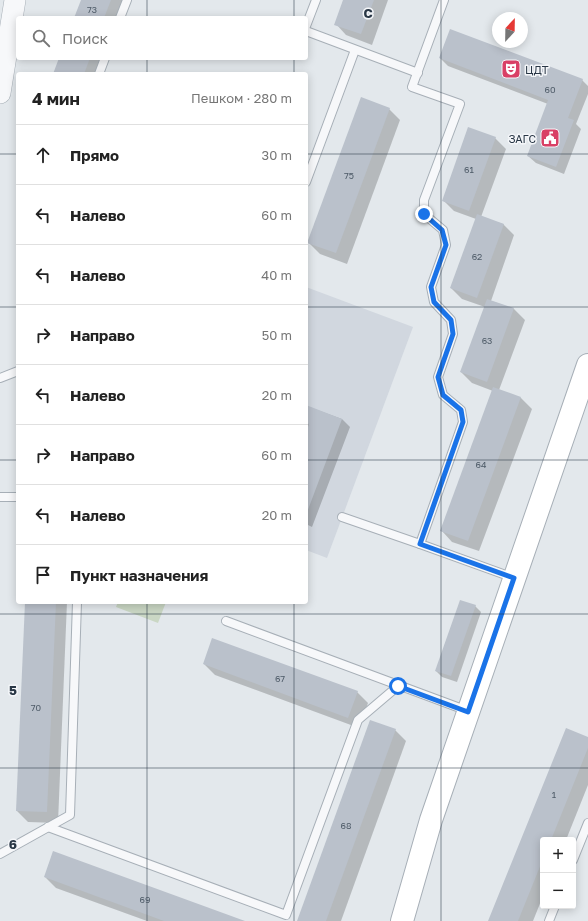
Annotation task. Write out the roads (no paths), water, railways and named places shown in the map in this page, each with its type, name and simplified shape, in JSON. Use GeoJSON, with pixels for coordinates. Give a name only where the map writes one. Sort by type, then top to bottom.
{"type":"FeatureCollection","features":[{"type":"Feature","properties":{"kind":"main road"},"geometry":{"type":"LineString","coordinates":[[402,921],[431,820],[588,365]]}},
{"type":"Feature","properties":{"kind":"street"},"geometry":{"type":"LineString","coordinates":[[0,93],[15,0]]}},
{"type":"Feature","properties":{"kind":"lane"},"geometry":{"type":"LineString","coordinates":[[121,16],[127,0]]}},
{"type":"Feature","properties":{"kind":"lane"},"geometry":{"type":"LineString","coordinates":[[308,21],[316,0]]}},
{"type":"Feature","properties":{"kind":"lane"},"geometry":{"type":"LineString","coordinates":[[420,544],[463,422],[461,410],[443,395],[438,377],[453,334],[451,320],[434,302],[431,287],[446,245],[442,230],[424,214],[424,200],[460,104],[412,87],[444,0]]}},
{"type":"Feature","properties":{"kind":"lane"},"geometry":{"type":"LineString","coordinates":[[308,32],[418,73]]}},
{"type":"Feature","properties":{"kind":"lane"},"geometry":{"type":"LineString","coordinates":[[308,177],[355,50]]}},
{"type":"Feature","properties":{"kind":"lane"},"geometry":{"type":"LineString","coordinates":[[100,72],[104,60]]}},
{"type":"Feature","properties":{"kind":"lane"},"geometry":{"type":"LineString","coordinates":[[0,378],[16,373]]}},
{"type":"Feature","properties":{"kind":"lane"},"geometry":{"type":"LineString","coordinates":[[0,497],[16,498]]}},
{"type":"Feature","properties":{"kind":"lane"},"geometry":{"type":"LineString","coordinates":[[342,517],[514,578]]}},
{"type":"Feature","properties":{"kind":"lane"},"geometry":{"type":"LineString","coordinates":[[0,854],[70,815],[77,604]]}},
{"type":"Feature","properties":{"kind":"lane"},"geometry":{"type":"LineString","coordinates":[[226,621],[468,712]]}},
{"type":"Feature","properties":{"kind":"lane"},"geometry":{"type":"LineString","coordinates":[[48,827],[286,915],[358,720],[398,686]]}},
{"type":"Feature","properties":{"kind":"lane"},"geometry":{"type":"LineString","coordinates":[[576,853],[588,823]]}},
{"type":"Feature","properties":{"kind":"lane"},"geometry":{"type":"LineString","coordinates":[[549,921],[554,909]]}},
{"type":"Feature","properties":{"kind":"place","name":"ЦДТ"},"geometry":{"type":"Point","coordinates":[511,69]}},
{"type":"Feature","properties":{"kind":"place","name":"ЗАГС"},"geometry":{"type":"Point","coordinates":[550,138]}}]}
